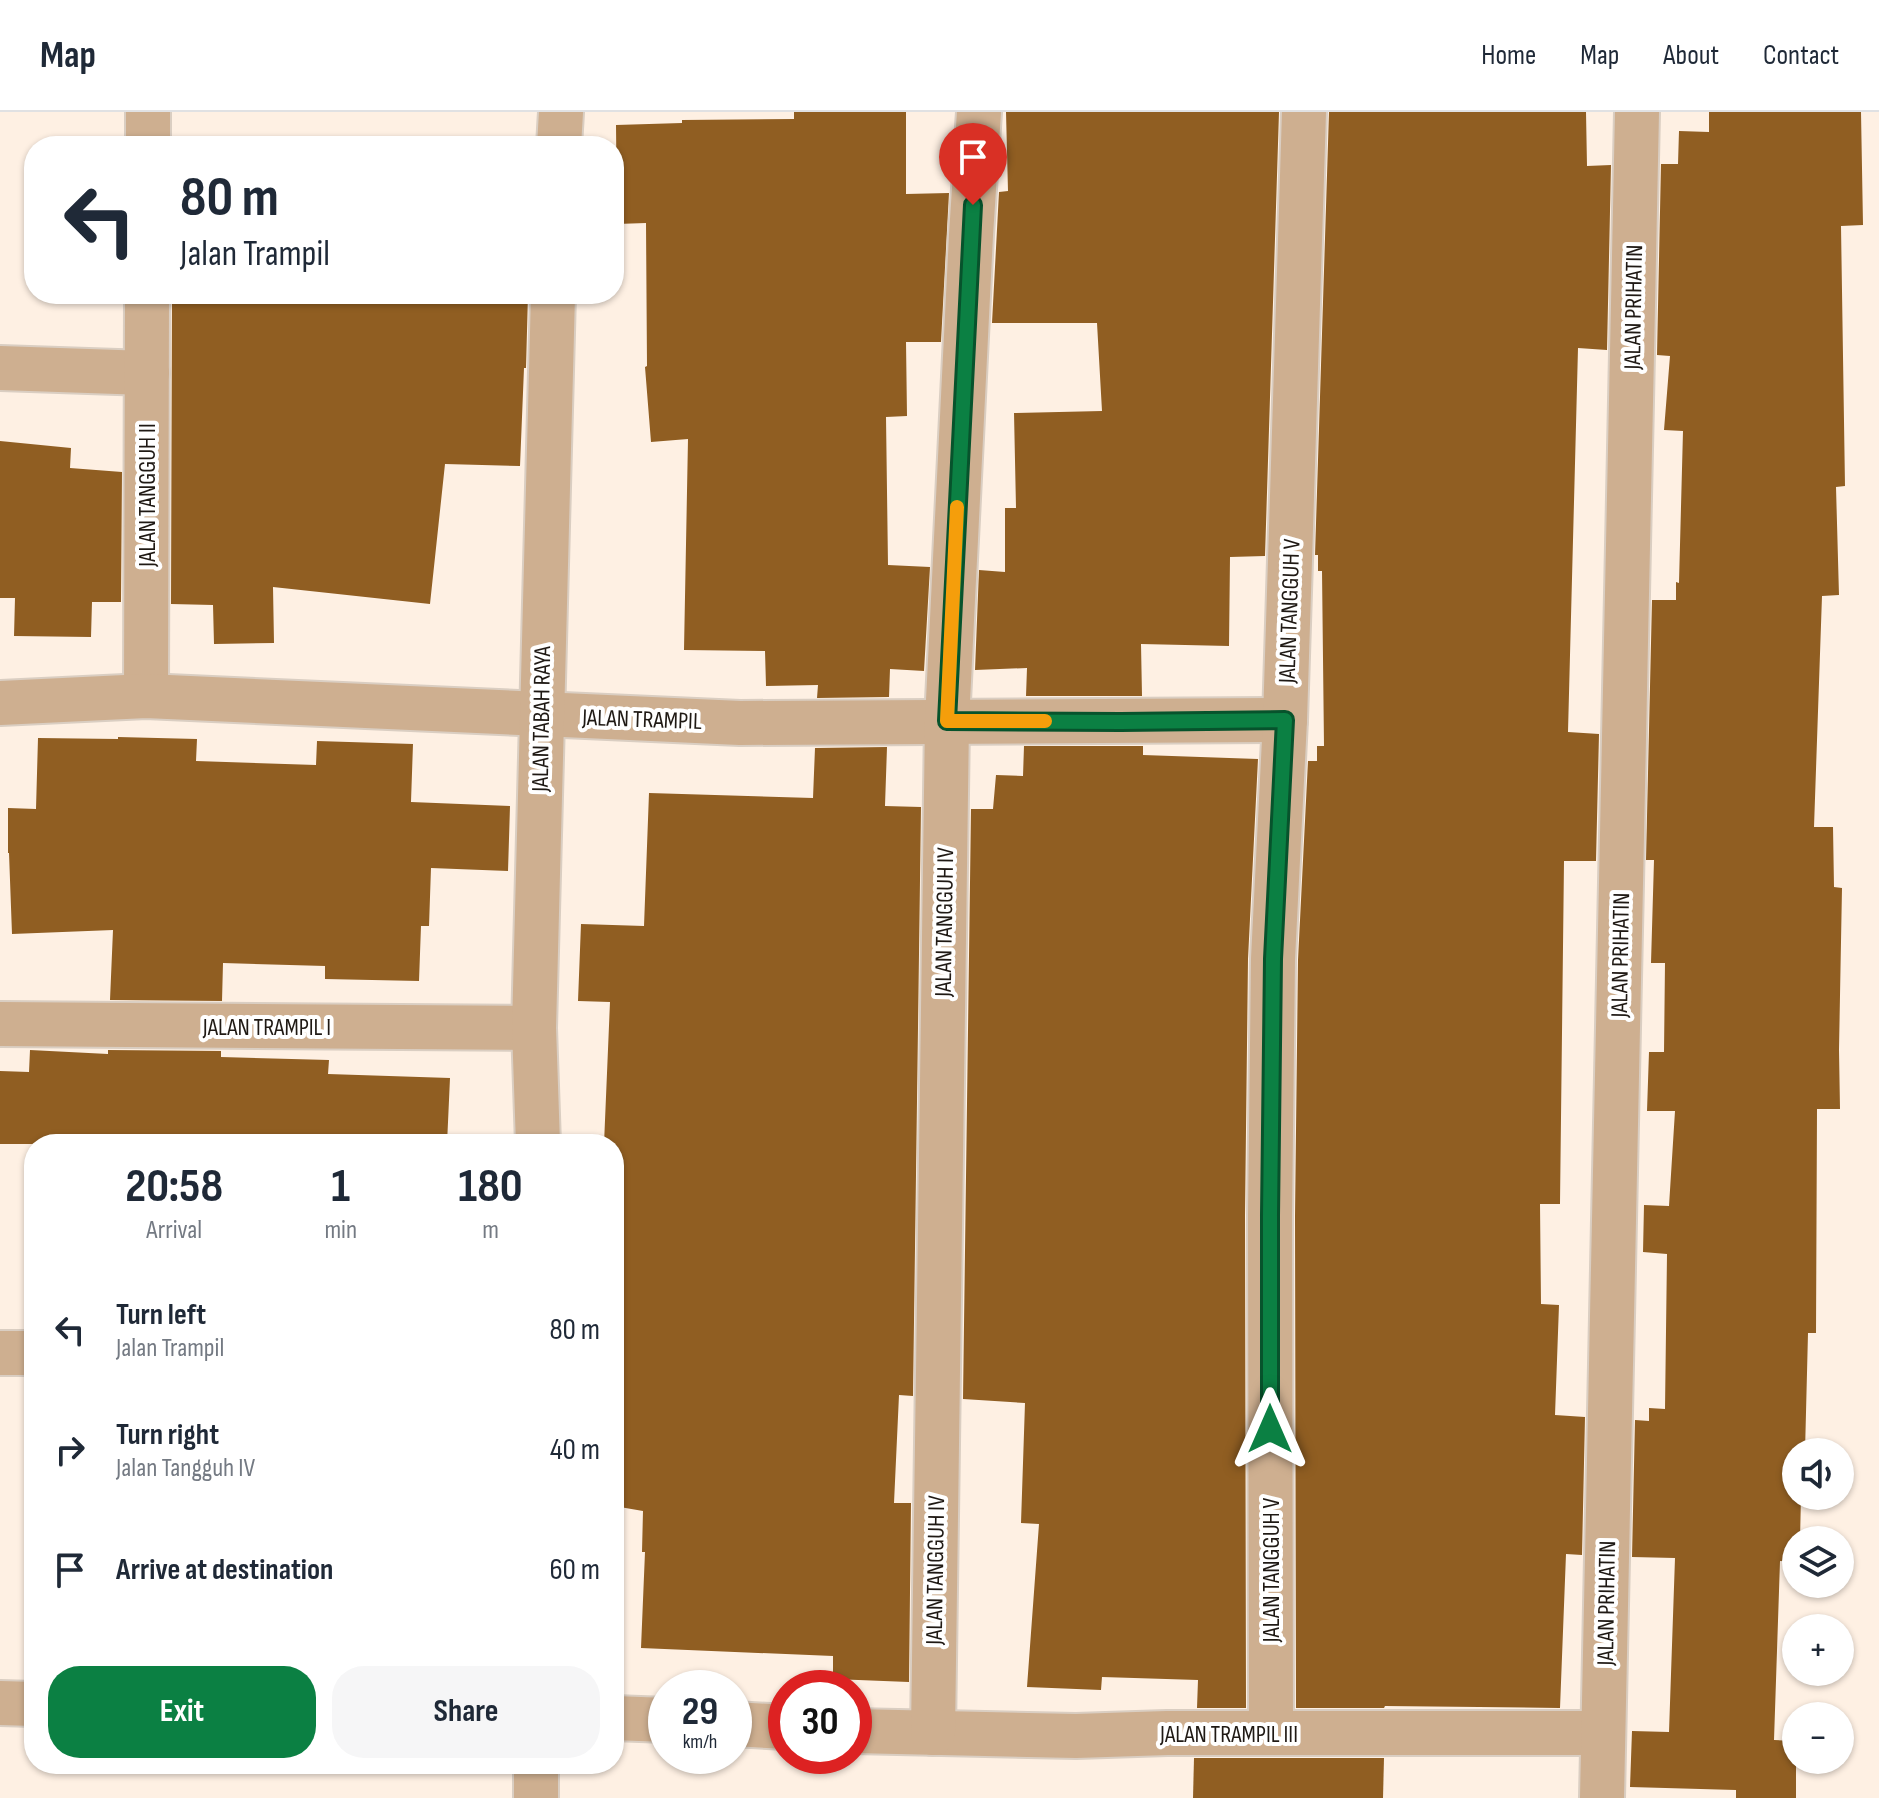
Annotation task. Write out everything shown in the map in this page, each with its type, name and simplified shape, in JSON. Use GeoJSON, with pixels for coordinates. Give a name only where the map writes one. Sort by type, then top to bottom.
{"type":"FeatureCollection","features":[{"type":"Feature","properties":{"kind":"street"},"geometry":{"type":"LineString","coordinates":[[148,112],[148,136]]}},
{"type":"Feature","properties":{"kind":"street"},"geometry":{"type":"LineString","coordinates":[[560,136],[561,112]]}},
{"type":"Feature","properties":{"kind":"street","name":"JALAN TANGGUH IV"},"geometry":{"type":"LineString","coordinates":[[933,1733],[947,721],[979,112]]}},
{"type":"Feature","properties":{"kind":"street","name":"JALAN TANGGUH V"},"geometry":{"type":"LineString","coordinates":[[1271,1733],[1273,959],[1285,720],[1304,112]]}},
{"type":"Feature","properties":{"kind":"street","name":"JALAN PRIHATIN"},"geometry":{"type":"LineString","coordinates":[[1602,1798],[1637,112]]}},
{"type":"Feature","properties":{"kind":"street","name":"JALAN TANGGUH II"},"geometry":{"type":"LineString","coordinates":[[146,696],[147,304]]}},
{"type":"Feature","properties":{"kind":"street","name":"JALAN TABAH RAYA"},"geometry":{"type":"LineString","coordinates":[[538,1134],[534,1028],[553,304]]}},
{"type":"Feature","properties":{"kind":"street"},"geometry":{"type":"LineString","coordinates":[[0,368],[147,373]]}},
{"type":"Feature","properties":{"kind":"street","name":"JALAN TRAMPIL"},"geometry":{"type":"LineString","coordinates":[[0,703],[146,696],[740,723],[1285,720]]}},
{"type":"Feature","properties":{"kind":"street","name":"JALAN TRAMPIL I"},"geometry":{"type":"LineString","coordinates":[[0,1024],[534,1028]]}},
{"type":"Feature","properties":{"kind":"street"},"geometry":{"type":"LineString","coordinates":[[0,1353],[24,1353]]}},
{"type":"Feature","properties":{"kind":"street"},"geometry":{"type":"LineString","coordinates":[[0,1703],[24,1704]]}},
{"type":"Feature","properties":{"kind":"street"},"geometry":{"type":"LineString","coordinates":[[624,1718],[648,1719]]}},
{"type":"Feature","properties":{"kind":"street","name":"JALAN TRAMPIL III"},"geometry":{"type":"LineString","coordinates":[[872,1731],[1076,1736],[1167,1733],[1603,1733]]}},
{"type":"Feature","properties":{"kind":"street"},"geometry":{"type":"LineString","coordinates":[[536,1774],[536,1798]]}},
{"type":"Feature","properties":{"kind":"building"},"geometry":{"type":"Polygon","coordinates":[[[794,112],[906,112],[906,194],[949,193],[941,342],[906,342],[907,416],[886,417],[888,565],[930,567],[924,671],[890,669],[889,697],[817,698],[818,685],[766,686],[765,651],[684,650],[688,439],[651,442],[645,367],[646,223],[624,224],[624,136],[616,136],[616,125],[682,123],[682,120],[794,119],[794,112]]]}},
{"type":"Feature","properties":{"kind":"building"},"geometry":{"type":"Polygon","coordinates":[[[1006,112],[1279,112],[1265,556],[1230,557],[1229,646],[1141,644],[1142,696],[1026,696],[1027,668],[975,670],[979,570],[1005,572],[1005,508],[1016,508],[1014,413],[1102,411],[1097,323],[992,323],[999,192],[1008,191],[1006,112]]]}},
{"type":"Feature","properties":{"kind":"building"},"geometry":{"type":"Polygon","coordinates":[[[1329,112],[1586,112],[1587,166],[1611,165],[1607,350],[1578,348],[1568,732],[1599,734],[1596,861],[1564,861],[1560,1204],[1540,1204],[1541,1304],[1559,1305],[1555,1415],[1585,1417],[1582,1555],[1566,1554],[1560,1708],[1296,1708],[1298,960],[1308,761],[1317,761],[1317,746],[1324,746],[1322,571],[1318,571],[1318,555],[1315,555],[1329,112]]]}},
{"type":"Feature","properties":{"kind":"building"},"geometry":{"type":"Polygon","coordinates":[[[1709,112],[1861,112],[1863,225],[1841,226],[1845,486],[1836,487],[1839,595],[1822,596],[1814,827],[1833,827],[1834,887],[1842,888],[1840,1109],[1817,1109],[1816,1333],[1808,1333],[1805,1438],[1782,1438],[1782,1510],[1801,1510],[1800,1526],[1782,1526],[1774,1740],[1782,1740],[1782,1774],[1796,1774],[1796,1798],[1736,1798],[1736,1790],[1630,1787],[1632,1731],[1669,1732],[1675,1558],[1632,1557],[1635,1420],[1649,1421],[1649,1408],[1665,1409],[1667,1254],[1643,1252],[1644,1205],[1669,1206],[1675,1111],[1647,1111],[1649,1052],[1664,1052],[1665,963],[1651,963],[1654,860],[1646,860],[1652,600],[1676,600],[1683,431],[1664,430],[1670,356],[1657,355],[1661,164],[1678,164],[1679,131],[1709,132],[1709,112]]]}},
{"type":"Feature","properties":{"kind":"building"},"geometry":{"type":"Polygon","coordinates":[[[172,304],[528,304],[520,466],[445,464],[430,604],[273,587],[274,643],[214,644],[213,605],[171,604],[172,304]]]}},
{"type":"Feature","properties":{"kind":"building"},"geometry":{"type":"Polygon","coordinates":[[[0,441],[71,448],[70,468],[122,472],[121,602],[92,602],[91,637],[14,636],[15,598],[0,598],[0,441]]]}},
{"type":"Feature","properties":{"kind":"building"},"geometry":{"type":"Polygon","coordinates":[[[38,738],[197,739],[196,761],[316,765],[317,741],[413,744],[411,802],[510,806],[508,871],[431,868],[429,926],[421,926],[419,981],[325,979],[325,966],[223,963],[222,1001],[110,1000],[113,930],[12,934],[8,808],[36,809],[38,738]]]}},
{"type":"Feature","properties":{"kind":"building"},"geometry":{"type":"Polygon","coordinates":[[[1024,746],[1143,746],[1143,755],[1258,759],[1248,959],[1246,1708],[1197,1708],[1198,1680],[1102,1677],[1101,1690],[1027,1687],[1039,1524],[1021,1523],[1025,1403],[963,1399],[971,809],[993,809],[996,775],[1023,776],[1024,746]]]}},
{"type":"Feature","properties":{"kind":"building"},"geometry":{"type":"Polygon","coordinates":[[[887,747],[885,806],[921,807],[913,1396],[899,1395],[894,1503],[911,1503],[909,1682],[872,1681],[872,1670],[833,1670],[833,1656],[641,1648],[645,1552],[642,1552],[643,1511],[624,1508],[624,1134],[604,1134],[610,1002],[578,1001],[581,924],[644,926],[649,793],[813,798],[815,748],[887,747]]]}},
{"type":"Feature","properties":{"kind":"building"},"geometry":{"type":"Polygon","coordinates":[[[30,1050],[108,1054],[108,1050],[221,1051],[221,1057],[329,1060],[328,1074],[450,1078],[447,1134],[24,1134],[24,1144],[0,1144],[0,1071],[29,1072],[30,1050]]]}},
{"type":"Feature","properties":{"kind":"building"},"geometry":{"type":"Polygon","coordinates":[[[1194,1758],[1384,1758],[1383,1798],[1193,1798],[1194,1758]]]}},
{"type":"Feature","properties":{"kind":"slow traffic"},"geometry":{"type":"LineString","coordinates":[[957,507],[947,721],[1045,721]]}},
{"type":"Feature","properties":{"kind":"route"},"geometry":{"type":"LineString","coordinates":[[973,205],[947,721],[1285,720],[1273,959],[1270,1429]]}}]}
